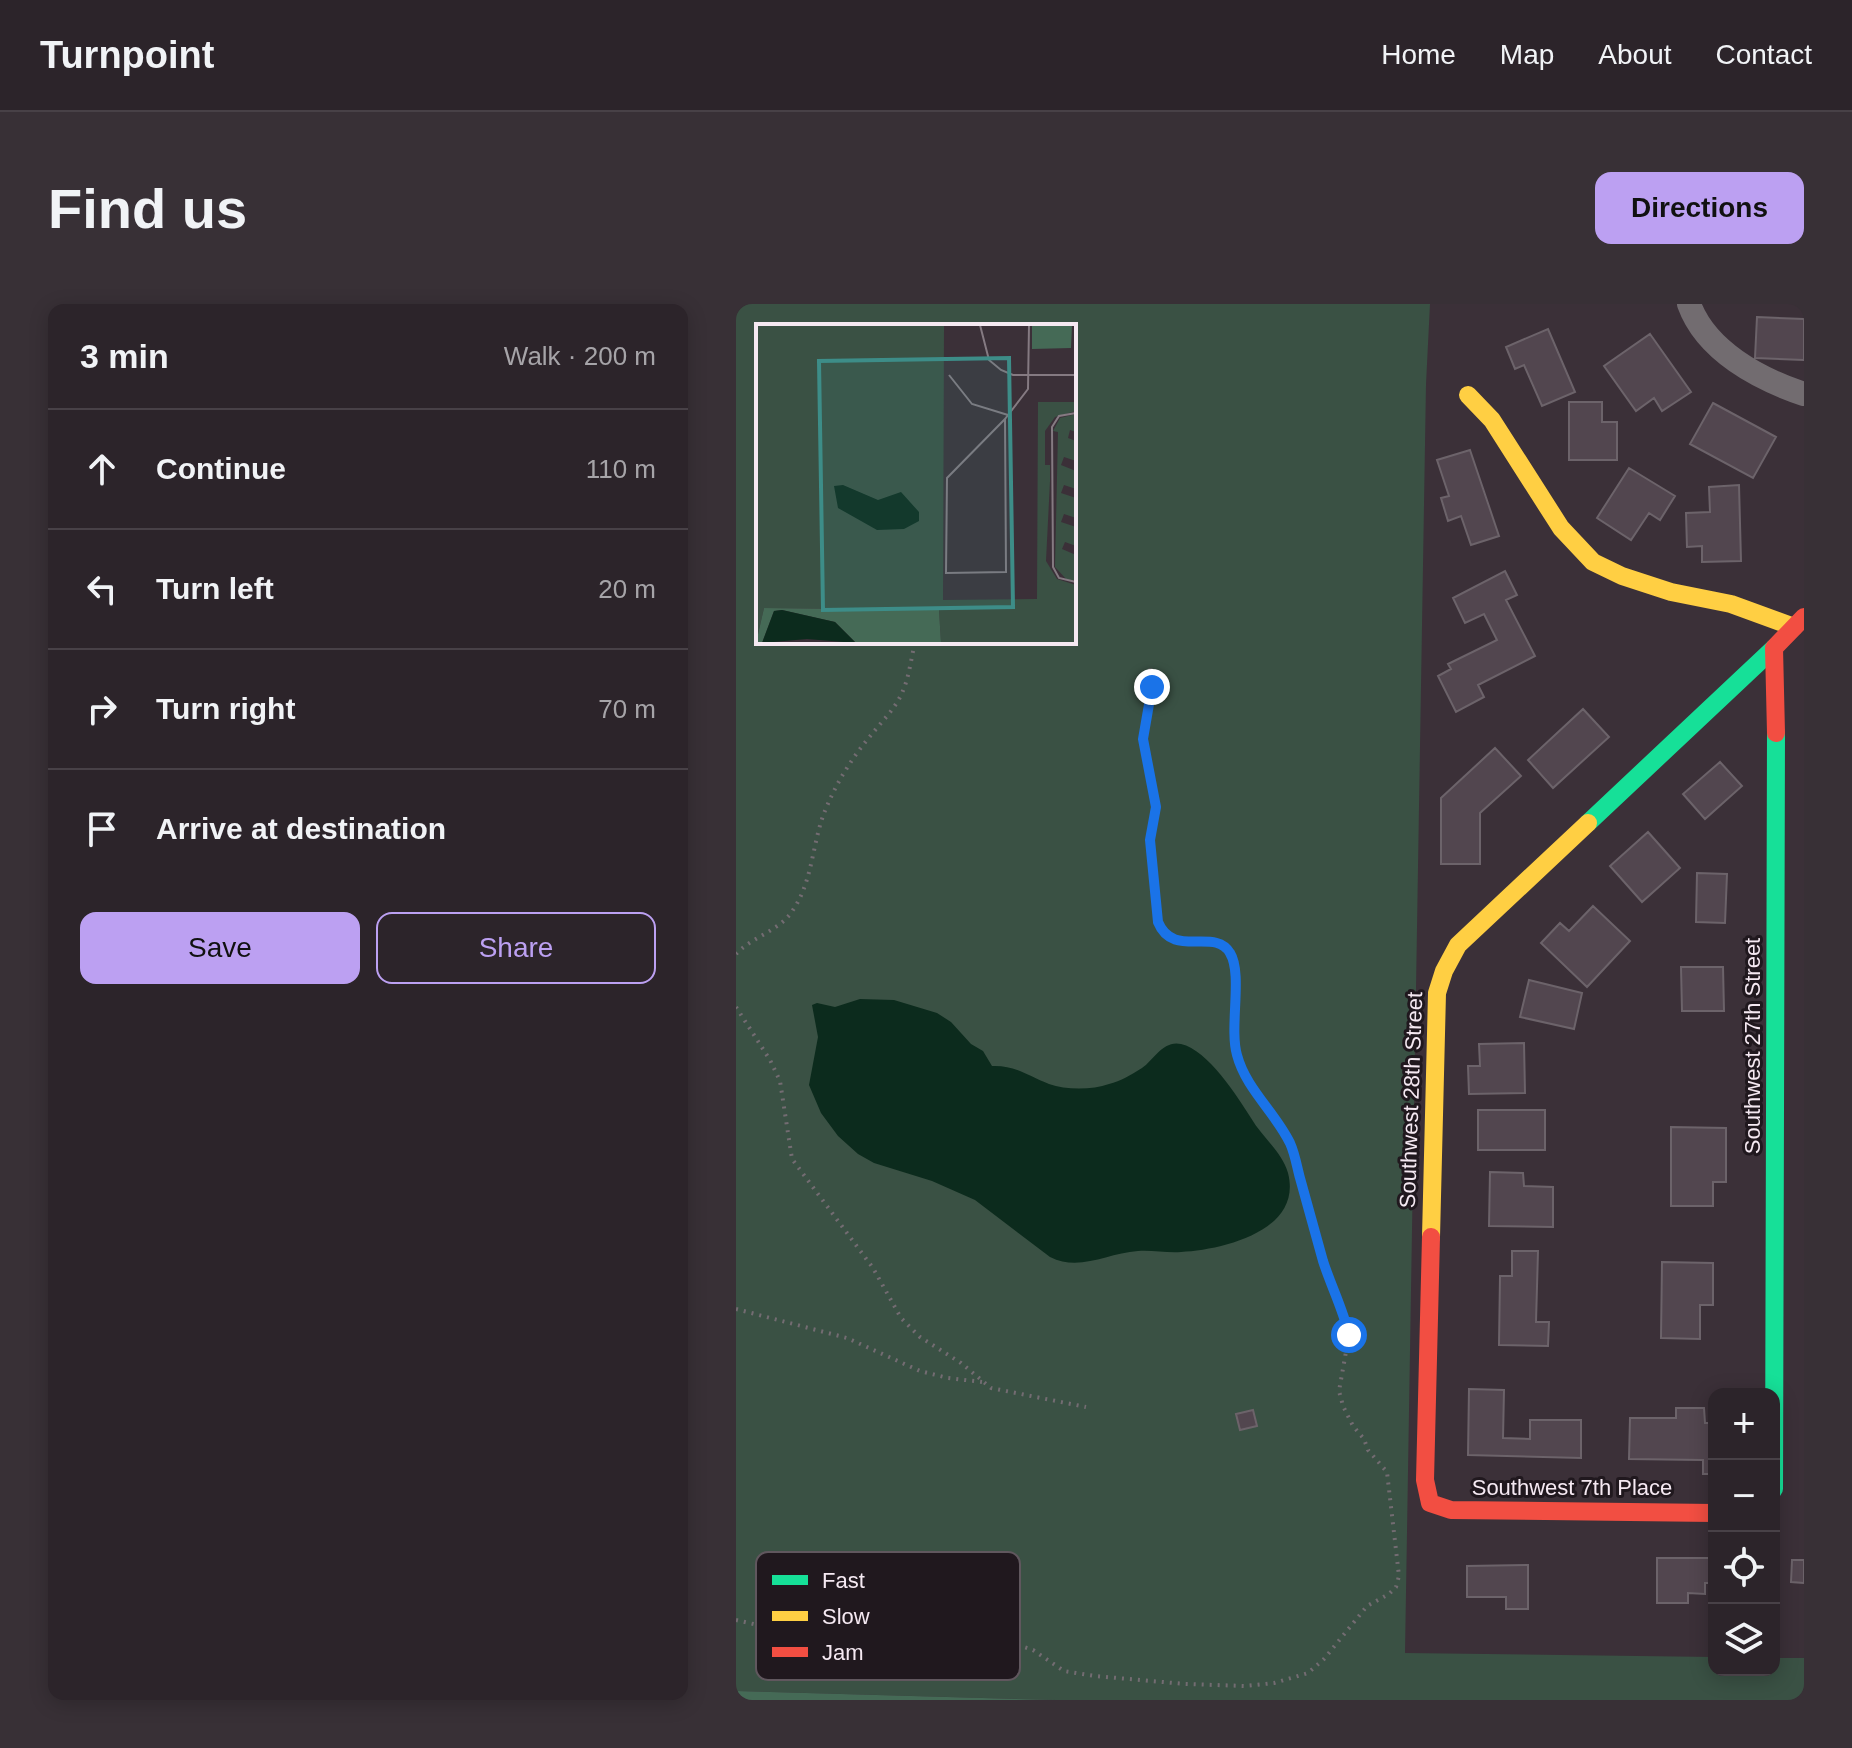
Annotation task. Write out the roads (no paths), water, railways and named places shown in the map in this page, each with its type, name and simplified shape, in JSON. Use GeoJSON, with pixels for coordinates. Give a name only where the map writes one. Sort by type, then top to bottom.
{"type":"FeatureCollection","features":[{"type":"Feature","properties":{"kind":"street"},"geometry":{"type":"LineString","coordinates":[[1689,304],[1693,316],[1725,353],[1755,374],[1804,394]]}},
{"type":"Feature","properties":{"kind":"street"},"geometry":{"type":"LineString","coordinates":[[1468,395],[1492,420],[1561,528],[1593,562],[1622,576],[1671,592],[1799,622],[1774,648]]}},
{"type":"Feature","properties":{"kind":"street","name":"Southwest 27th Street"},"geometry":{"type":"LineString","coordinates":[[1774,648],[1777,900],[1774,1460]]}},
{"type":"Feature","properties":{"kind":"street","name":"Southwest 28th Street"},"geometry":{"type":"LineString","coordinates":[[1430,1503],[1425,1480],[1432,1144],[1437,993],[1444,971],[1458,945],[1774,648]]}},
{"type":"Feature","properties":{"kind":"street","name":"Southwest 7th Place"},"geometry":{"type":"LineString","coordinates":[[1430,1503],[1451,1510],[1708,1513]]}}]}
